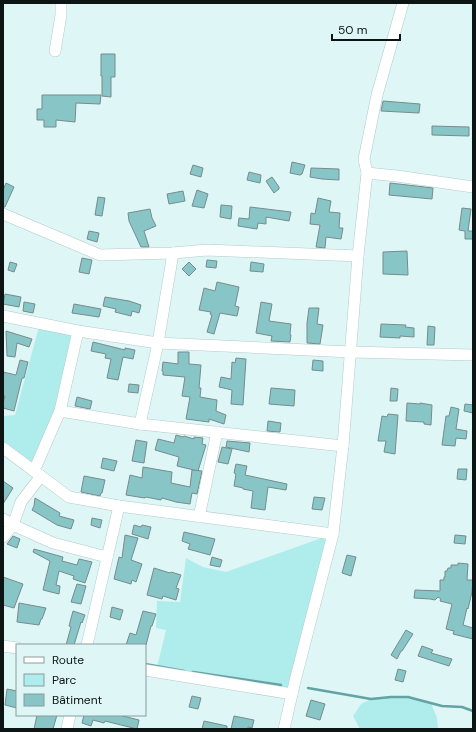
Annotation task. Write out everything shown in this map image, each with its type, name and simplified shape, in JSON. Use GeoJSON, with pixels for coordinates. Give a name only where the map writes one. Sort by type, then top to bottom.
{"type":"FeatureCollection","features":[{"type":"Feature","properties":{"kind":"street"},"geometry":{"type":"LineString","coordinates":[[55,51],[61,15],[61,3]]}},
{"type":"Feature","properties":{"kind":"street"},"geometry":{"type":"LineString","coordinates":[[284,729],[333,534],[343,446],[358,256],[367,173],[364,159],[377,95],[403,3]]}},
{"type":"Feature","properties":{"kind":"street"},"geometry":{"type":"LineString","coordinates":[[367,173],[473,187]]}},
{"type":"Feature","properties":{"kind":"street"},"geometry":{"type":"LineString","coordinates":[[3,214],[100,255],[173,253],[207,250],[358,256]]}},
{"type":"Feature","properties":{"kind":"street"},"geometry":{"type":"LineString","coordinates":[[140,424],[158,343],[173,253]]}},
{"type":"Feature","properties":{"kind":"street"},"geometry":{"type":"LineString","coordinates":[[3,316],[78,331],[158,343],[473,356]]}},
{"type":"Feature","properties":{"kind":"street"},"geometry":{"type":"LineString","coordinates":[[3,537],[13,525],[21,502],[37,473],[36,464],[60,411],[78,331]]}},
{"type":"Feature","properties":{"kind":"street"},"geometry":{"type":"LineString","coordinates":[[60,411],[140,424],[343,446]]}},
{"type":"Feature","properties":{"kind":"street"},"geometry":{"type":"LineString","coordinates":[[199,516],[217,432]]}},
{"type":"Feature","properties":{"kind":"street"},"geometry":{"type":"LineString","coordinates":[[3,448],[69,497],[119,506],[333,534]]}},
{"type":"Feature","properties":{"kind":"street"},"geometry":{"type":"LineString","coordinates":[[87,644],[119,506]]}},
{"type":"Feature","properties":{"kind":"street"},"geometry":{"type":"LineString","coordinates":[[3,519],[52,543],[107,557]]}},
{"type":"Feature","properties":{"kind":"street"},"geometry":{"type":"LineString","coordinates":[[3,646],[16,648]]}},
{"type":"Feature","properties":{"kind":"street"},"geometry":{"type":"LineString","coordinates":[[165,673],[167,662]]}},
{"type":"Feature","properties":{"kind":"street"},"geometry":{"type":"LineString","coordinates":[[146,670],[292,694]]}},
{"type":"Feature","properties":{"kind":"street"},"geometry":{"type":"LineString","coordinates":[[67,729],[70,716]]}},
{"type":"Feature","properties":{"kind":"green space"},"geometry":{"type":"Polygon","coordinates":[[[40,323],[78,333],[60,411],[33,470],[3,448],[3,416],[15,415],[40,323]]]}},
{"type":"Feature","properties":{"kind":"green space"},"geometry":{"type":"Polygon","coordinates":[[[333,534],[292,694],[156,671],[166,630],[156,628],[157,601],[180,602],[186,558],[203,567],[226,572],[333,534]]]}},
{"type":"Feature","properties":{"kind":"green space"},"geometry":{"type":"Polygon","coordinates":[[[408,697],[431,703],[437,718],[438,729],[360,729],[353,716],[361,704],[371,699],[408,697]]]}},
{"type":"Feature","properties":{"kind":"building"},"geometry":{"type":"Polygon","coordinates":[[[101,54],[115,54],[115,77],[111,77],[111,97],[102,96],[101,54]]]}},
{"type":"Feature","properties":{"kind":"building"},"geometry":{"type":"Polygon","coordinates":[[[42,95],[101,95],[100,104],[76,103],[75,122],[56,120],[56,127],[44,127],[44,120],[37,120],[37,109],[42,109],[42,95]]]}},
{"type":"Feature","properties":{"kind":"building"},"geometry":{"type":"Polygon","coordinates":[[[383,101],[420,104],[419,113],[381,111],[383,101]]]}},
{"type":"Feature","properties":{"kind":"building"},"geometry":{"type":"Polygon","coordinates":[[[432,126],[469,127],[469,136],[432,135],[432,126]]]}},
{"type":"Feature","properties":{"kind":"building"},"geometry":{"type":"Polygon","coordinates":[[[292,162],[305,165],[302,174],[290,173],[292,162]]]}},
{"type":"Feature","properties":{"kind":"building"},"geometry":{"type":"Polygon","coordinates":[[[193,165],[203,168],[201,177],[190,174],[193,165]]]}},
{"type":"Feature","properties":{"kind":"building"},"geometry":{"type":"Polygon","coordinates":[[[311,168],[339,169],[339,180],[310,177],[311,168]]]}},
{"type":"Feature","properties":{"kind":"building"},"geometry":{"type":"Polygon","coordinates":[[[249,172],[261,175],[260,183],[247,180],[249,172]]]}},
{"type":"Feature","properties":{"kind":"building"},"geometry":{"type":"Polygon","coordinates":[[[272,177],[279,187],[279,189],[274,193],[266,181],[272,177]]]}},
{"type":"Feature","properties":{"kind":"building"},"geometry":{"type":"Polygon","coordinates":[[[6,183],[14,187],[5,207],[3,207],[3,190],[6,183]]]}},
{"type":"Feature","properties":{"kind":"building"},"geometry":{"type":"Polygon","coordinates":[[[390,183],[433,188],[432,199],[389,195],[390,183]]]}},
{"type":"Feature","properties":{"kind":"building"},"geometry":{"type":"Polygon","coordinates":[[[197,190],[208,194],[204,208],[192,206],[197,190]]]}},
{"type":"Feature","properties":{"kind":"building"},"geometry":{"type":"Polygon","coordinates":[[[183,191],[185,201],[169,204],[167,194],[183,191]]]}},
{"type":"Feature","properties":{"kind":"building"},"geometry":{"type":"Polygon","coordinates":[[[98,197],[105,198],[102,216],[95,215],[98,197]]]}},
{"type":"Feature","properties":{"kind":"building"},"geometry":{"type":"Polygon","coordinates":[[[318,198],[331,201],[329,212],[340,213],[339,228],[343,228],[341,239],[326,237],[325,248],[316,247],[320,225],[310,224],[311,213],[315,214],[318,198]]]}},
{"type":"Feature","properties":{"kind":"building"},"geometry":{"type":"Polygon","coordinates":[[[221,205],[232,206],[231,219],[220,217],[221,205]]]}},
{"type":"Feature","properties":{"kind":"building"},"geometry":{"type":"Polygon","coordinates":[[[250,207],[291,212],[289,221],[266,217],[266,224],[258,223],[257,229],[238,226],[239,218],[249,219],[250,207]]]}},
{"type":"Feature","properties":{"kind":"building"},"geometry":{"type":"Polygon","coordinates":[[[462,208],[471,209],[468,231],[473,231],[473,239],[465,239],[465,231],[459,230],[462,208]]]}},
{"type":"Feature","properties":{"kind":"building"},"geometry":{"type":"Polygon","coordinates":[[[150,209],[156,226],[144,231],[149,247],[141,247],[129,221],[128,213],[150,209]]]}},
{"type":"Feature","properties":{"kind":"building"},"geometry":{"type":"Polygon","coordinates":[[[89,231],[99,233],[97,242],[87,239],[89,231]]]}},
{"type":"Feature","properties":{"kind":"building"},"geometry":{"type":"Polygon","coordinates":[[[407,251],[408,275],[383,274],[383,252],[407,251]]]}},
{"type":"Feature","properties":{"kind":"building"},"geometry":{"type":"Polygon","coordinates":[[[82,258],[92,260],[89,274],[79,272],[82,258]]]}},
{"type":"Feature","properties":{"kind":"building"},"geometry":{"type":"Polygon","coordinates":[[[207,260],[217,261],[216,268],[206,267],[207,260]]]}},
{"type":"Feature","properties":{"kind":"building"},"geometry":{"type":"Polygon","coordinates":[[[10,262],[17,264],[14,272],[8,270],[10,262]]]}},
{"type":"Feature","properties":{"kind":"building"},"geometry":{"type":"Polygon","coordinates":[[[189,262],[196,269],[189,276],[182,269],[189,262]]]}},
{"type":"Feature","properties":{"kind":"building"},"geometry":{"type":"Polygon","coordinates":[[[251,262],[264,264],[263,272],[250,271],[251,262]]]}},
{"type":"Feature","properties":{"kind":"building"},"geometry":{"type":"Polygon","coordinates":[[[217,282],[239,287],[235,306],[239,307],[237,316],[220,313],[214,334],[207,332],[212,315],[210,314],[211,312],[199,310],[204,288],[215,291],[217,282]]]}},
{"type":"Feature","properties":{"kind":"building"},"geometry":{"type":"Polygon","coordinates":[[[5,294],[21,297],[19,307],[3,304],[5,294]]]}},
{"type":"Feature","properties":{"kind":"building"},"geometry":{"type":"Polygon","coordinates":[[[105,297],[129,301],[141,305],[139,313],[132,311],[131,316],[115,312],[116,309],[103,306],[105,297]]]}},
{"type":"Feature","properties":{"kind":"building"},"geometry":{"type":"Polygon","coordinates":[[[24,302],[35,304],[33,313],[23,311],[24,302]]]}},
{"type":"Feature","properties":{"kind":"building"},"geometry":{"type":"Polygon","coordinates":[[[261,302],[272,304],[269,321],[291,324],[290,342],[271,341],[272,336],[256,333],[261,302]]]}},
{"type":"Feature","properties":{"kind":"building"},"geometry":{"type":"Polygon","coordinates":[[[74,304],[101,309],[99,317],[72,313],[74,304]]]}},
{"type":"Feature","properties":{"kind":"building"},"geometry":{"type":"Polygon","coordinates":[[[309,308],[319,308],[317,324],[323,325],[320,344],[307,343],[309,308]]]}},
{"type":"Feature","properties":{"kind":"building"},"geometry":{"type":"Polygon","coordinates":[[[381,324],[406,325],[405,327],[414,328],[414,337],[380,337],[381,324]]]}},
{"type":"Feature","properties":{"kind":"building"},"geometry":{"type":"Polygon","coordinates":[[[428,326],[435,327],[434,345],[427,345],[428,326]]]}},
{"type":"Feature","properties":{"kind":"building"},"geometry":{"type":"Polygon","coordinates":[[[6,331],[32,339],[29,347],[17,343],[15,357],[7,356],[6,331]]]}},
{"type":"Feature","properties":{"kind":"building"},"geometry":{"type":"Polygon","coordinates":[[[93,342],[125,350],[125,348],[135,350],[133,359],[123,357],[118,380],[107,378],[111,359],[105,358],[106,354],[91,351],[93,342]]]}},
{"type":"Feature","properties":{"kind":"building"},"geometry":{"type":"Polygon","coordinates":[[[178,352],[189,352],[189,364],[201,365],[199,388],[201,388],[200,397],[217,400],[216,411],[226,415],[224,424],[209,419],[209,422],[186,419],[190,397],[182,396],[185,377],[163,375],[162,371],[163,362],[178,364],[178,352]]]}},
{"type":"Feature","properties":{"kind":"building"},"geometry":{"type":"Polygon","coordinates":[[[236,358],[246,359],[243,405],[231,404],[232,390],[219,387],[221,377],[231,379],[232,362],[235,363],[236,358]]]}},
{"type":"Feature","properties":{"kind":"building"},"geometry":{"type":"Polygon","coordinates":[[[20,360],[28,362],[24,378],[22,378],[14,411],[3,408],[5,396],[3,395],[3,372],[16,375],[20,360]]]}},
{"type":"Feature","properties":{"kind":"building"},"geometry":{"type":"Polygon","coordinates":[[[313,360],[323,361],[323,371],[312,370],[313,360]]]}},
{"type":"Feature","properties":{"kind":"building"},"geometry":{"type":"Polygon","coordinates":[[[129,384],[139,385],[138,393],[128,392],[129,384]]]}},
{"type":"Feature","properties":{"kind":"building"},"geometry":{"type":"Polygon","coordinates":[[[271,388],[295,390],[294,406],[269,404],[271,388]]]}},
{"type":"Feature","properties":{"kind":"building"},"geometry":{"type":"Polygon","coordinates":[[[391,388],[398,389],[397,401],[390,401],[391,388]]]}},
{"type":"Feature","properties":{"kind":"building"},"geometry":{"type":"Polygon","coordinates":[[[77,397],[92,401],[90,409],[75,406],[77,397]]]}},
{"type":"Feature","properties":{"kind":"building"},"geometry":{"type":"Polygon","coordinates":[[[407,403],[432,405],[431,425],[424,424],[424,422],[406,421],[407,403]]]}},
{"type":"Feature","properties":{"kind":"building"},"geometry":{"type":"Polygon","coordinates":[[[465,404],[473,405],[473,413],[464,411],[465,404]]]}},
{"type":"Feature","properties":{"kind":"building"},"geometry":{"type":"Polygon","coordinates":[[[451,407],[459,409],[456,429],[467,431],[466,439],[456,438],[455,446],[442,445],[446,416],[449,416],[451,407]]]}},
{"type":"Feature","properties":{"kind":"building"},"geometry":{"type":"Polygon","coordinates":[[[388,414],[398,415],[395,454],[384,452],[386,441],[378,441],[382,416],[387,417],[388,414]]]}},
{"type":"Feature","properties":{"kind":"building"},"geometry":{"type":"Polygon","coordinates":[[[268,421],[281,423],[280,432],[267,431],[268,421]]]}},
{"type":"Feature","properties":{"kind":"building"},"geometry":{"type":"Polygon","coordinates":[[[176,435],[194,439],[194,437],[203,438],[202,444],[206,445],[198,471],[177,466],[179,457],[155,450],[158,439],[174,443],[176,435]]]}},
{"type":"Feature","properties":{"kind":"building"},"geometry":{"type":"Polygon","coordinates":[[[136,440],[147,442],[144,463],[132,461],[136,440]]]}},
{"type":"Feature","properties":{"kind":"building"},"geometry":{"type":"Polygon","coordinates":[[[227,441],[250,443],[249,452],[226,447],[227,441]]]}},
{"type":"Feature","properties":{"kind":"building"},"geometry":{"type":"Polygon","coordinates":[[[222,447],[232,449],[228,464],[218,462],[222,447]]]}},
{"type":"Feature","properties":{"kind":"building"},"geometry":{"type":"Polygon","coordinates":[[[103,458],[117,461],[114,471],[101,468],[103,458]]]}},
{"type":"Feature","properties":{"kind":"building"},"geometry":{"type":"Polygon","coordinates":[[[236,464],[247,466],[245,475],[287,484],[286,490],[268,487],[265,510],[251,508],[253,491],[234,486],[236,464]]]}},
{"type":"Feature","properties":{"kind":"building"},"geometry":{"type":"Polygon","coordinates":[[[143,467],[172,472],[171,483],[190,487],[192,470],[202,471],[197,494],[192,493],[190,504],[162,498],[161,500],[126,495],[130,475],[142,478],[143,467]]]}},
{"type":"Feature","properties":{"kind":"building"},"geometry":{"type":"Polygon","coordinates":[[[458,469],[467,469],[466,480],[457,479],[458,469]]]}},
{"type":"Feature","properties":{"kind":"building"},"geometry":{"type":"Polygon","coordinates":[[[84,476],[105,480],[100,496],[81,492],[84,476]]]}},
{"type":"Feature","properties":{"kind":"building"},"geometry":{"type":"Polygon","coordinates":[[[3,481],[13,488],[3,504],[3,481]]]}},
{"type":"Feature","properties":{"kind":"building"},"geometry":{"type":"Polygon","coordinates":[[[314,497],[325,498],[322,510],[312,509],[314,497]]]}},
{"type":"Feature","properties":{"kind":"building"},"geometry":{"type":"Polygon","coordinates":[[[35,498],[60,513],[59,516],[74,520],[71,529],[57,525],[32,510],[35,498]]]}},
{"type":"Feature","properties":{"kind":"building"},"geometry":{"type":"Polygon","coordinates":[[[92,518],[102,520],[100,528],[91,525],[92,518]]]}},
{"type":"Feature","properties":{"kind":"building"},"geometry":{"type":"Polygon","coordinates":[[[134,525],[151,527],[148,539],[132,534],[134,525]]]}},
{"type":"Feature","properties":{"kind":"building"},"geometry":{"type":"Polygon","coordinates":[[[184,532],[215,539],[210,555],[188,549],[190,544],[182,541],[184,532]]]}},
{"type":"Feature","properties":{"kind":"building"},"geometry":{"type":"Polygon","coordinates":[[[125,535],[138,538],[131,560],[142,564],[136,582],[132,580],[131,584],[114,579],[119,557],[122,558],[125,535]]]}},
{"type":"Feature","properties":{"kind":"building"},"geometry":{"type":"Polygon","coordinates":[[[455,535],[466,536],[465,544],[454,543],[455,535]]]}},
{"type":"Feature","properties":{"kind":"building"},"geometry":{"type":"Polygon","coordinates":[[[13,536],[20,539],[17,548],[7,544],[13,536]]]}},
{"type":"Feature","properties":{"kind":"building"},"geometry":{"type":"Polygon","coordinates":[[[34,549],[63,557],[62,561],[77,565],[79,559],[92,562],[85,583],[73,579],[74,576],[59,571],[56,585],[60,586],[59,594],[43,590],[50,561],[33,552],[34,549]]]}},
{"type":"Feature","properties":{"kind":"building"},"geometry":{"type":"Polygon","coordinates":[[[347,555],[356,557],[351,576],[342,573],[347,555]]]}},
{"type":"Feature","properties":{"kind":"building"},"geometry":{"type":"Polygon","coordinates":[[[212,557],[222,560],[220,567],[210,565],[212,557]]]}},
{"type":"Feature","properties":{"kind":"building"},"geometry":{"type":"Polygon","coordinates":[[[458,563],[468,564],[467,580],[473,580],[472,592],[463,625],[473,628],[473,639],[453,634],[454,631],[446,629],[452,604],[440,601],[441,599],[438,597],[435,600],[414,598],[415,590],[440,591],[440,580],[444,580],[445,571],[447,571],[448,568],[451,568],[451,565],[458,565],[458,563]]]}},
{"type":"Feature","properties":{"kind":"building"},"geometry":{"type":"Polygon","coordinates":[[[154,568],[181,575],[176,588],[179,589],[176,600],[163,596],[162,599],[147,595],[154,568]]]}},
{"type":"Feature","properties":{"kind":"building"},"geometry":{"type":"Polygon","coordinates":[[[3,577],[23,584],[14,608],[3,605],[3,577]]]}},
{"type":"Feature","properties":{"kind":"building"},"geometry":{"type":"Polygon","coordinates":[[[77,584],[86,586],[81,604],[71,602],[77,584]]]}},
{"type":"Feature","properties":{"kind":"building"},"geometry":{"type":"Polygon","coordinates":[[[19,603],[46,608],[39,625],[17,622],[19,603]]]}},
{"type":"Feature","properties":{"kind":"building"},"geometry":{"type":"Polygon","coordinates":[[[112,607],[123,610],[120,620],[110,617],[112,607]]]}},
{"type":"Feature","properties":{"kind":"building"},"geometry":{"type":"Polygon","coordinates":[[[73,611],[85,615],[82,623],[81,622],[74,644],[66,644],[71,627],[69,626],[73,611]]]}},
{"type":"Feature","properties":{"kind":"building"},"geometry":{"type":"Polygon","coordinates":[[[143,611],[156,614],[146,645],[126,644],[130,633],[136,635],[143,611]]]}},
{"type":"Feature","properties":{"kind":"building"},"geometry":{"type":"Polygon","coordinates":[[[406,630],[413,634],[397,659],[391,655],[406,630]]]}},
{"type":"Feature","properties":{"kind":"building"},"geometry":{"type":"Polygon","coordinates":[[[422,646],[433,650],[431,653],[452,659],[449,666],[418,656],[422,646]]]}},
{"type":"Feature","properties":{"kind":"building"},"geometry":{"type":"Polygon","coordinates":[[[398,669],[406,671],[403,682],[395,680],[398,669]]]}},
{"type":"Feature","properties":{"kind":"building"},"geometry":{"type":"Polygon","coordinates":[[[7,689],[16,691],[16,708],[5,705],[7,689]]]}},
{"type":"Feature","properties":{"kind":"building"},"geometry":{"type":"Polygon","coordinates":[[[192,696],[201,698],[198,709],[189,707],[192,696]]]}},
{"type":"Feature","properties":{"kind":"building"},"geometry":{"type":"Polygon","coordinates":[[[311,700],[325,704],[320,720],[306,716],[311,700]]]}},
{"type":"Feature","properties":{"kind":"building"},"geometry":{"type":"Polygon","coordinates":[[[37,716],[57,716],[53,729],[34,729],[37,716]]]}},
{"type":"Feature","properties":{"kind":"building"},"geometry":{"type":"Polygon","coordinates":[[[84,716],[123,716],[139,720],[137,729],[105,721],[104,723],[93,720],[91,726],[82,723],[84,716]]]}},
{"type":"Feature","properties":{"kind":"building"},"geometry":{"type":"Polygon","coordinates":[[[234,716],[254,720],[252,728],[231,729],[234,716]]]}},
{"type":"Feature","properties":{"kind":"building"},"geometry":{"type":"Polygon","coordinates":[[[204,721],[227,726],[227,729],[202,729],[204,721]]]}},
{"type":"Feature","properties":{"kind":"waterway"},"geometry":{"type":"LineString","coordinates":[[146,664],[184,671]]}},
{"type":"Feature","properties":{"kind":"waterway"},"geometry":{"type":"LineString","coordinates":[[193,672],[281,685]]}},
{"type":"Feature","properties":{"kind":"waterway"},"geometry":{"type":"LineString","coordinates":[[308,688],[371,699],[408,697],[442,706],[462,707],[473,711]]}}]}
